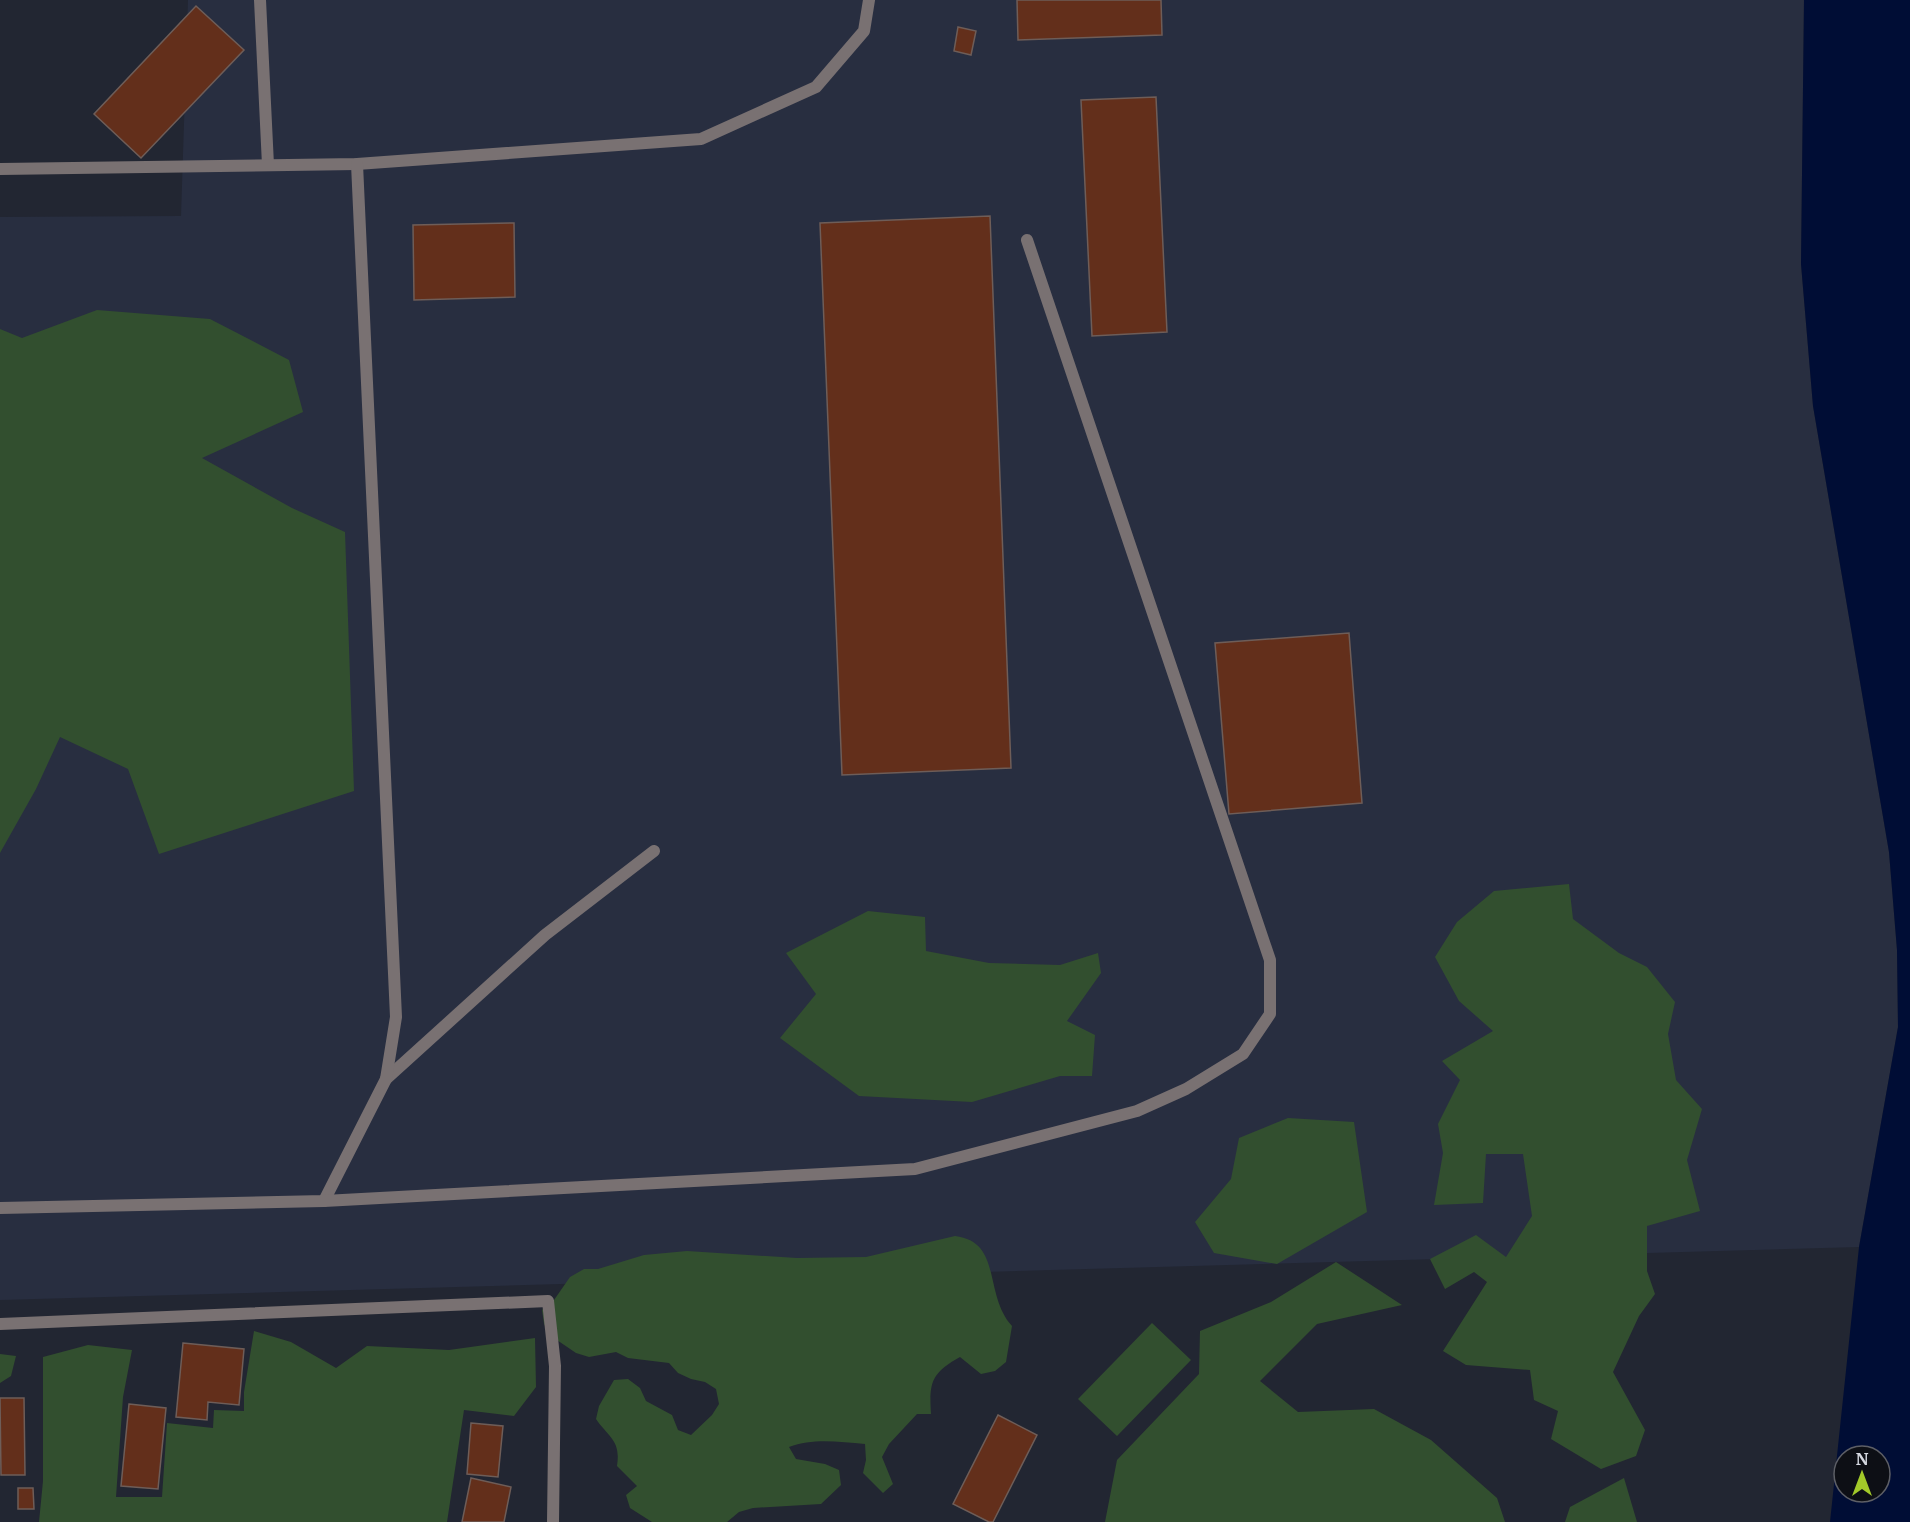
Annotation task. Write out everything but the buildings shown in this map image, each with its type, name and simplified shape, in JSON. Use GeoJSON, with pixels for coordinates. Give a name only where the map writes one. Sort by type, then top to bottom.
{"type":"FeatureCollection","features":[{"type":"Feature","properties":{"kind":"street"},"geometry":{"type":"LineString","coordinates":[[260,0],[268,165]]}},
{"type":"Feature","properties":{"kind":"street"},"geometry":{"type":"LineString","coordinates":[[0,169],[357,164],[701,140],[816,87],[864,31],[869,0]]}},
{"type":"Feature","properties":{"kind":"street"},"geometry":{"type":"LineString","coordinates":[[324,1201],[386,1079],[396,1017],[357,164]]}},
{"type":"Feature","properties":{"kind":"street"},"geometry":{"type":"LineString","coordinates":[[0,1208],[324,1201],[915,1169],[1137,1112],[1186,1089],[1243,1054],[1270,1014],[1270,960],[1027,240]]}},
{"type":"Feature","properties":{"kind":"street"},"geometry":{"type":"LineString","coordinates":[[386,1079],[545,935],[654,851]]}},
{"type":"Feature","properties":{"kind":"street"},"geometry":{"type":"LineString","coordinates":[[0,1324],[548,1300],[555,1366],[553,1522]]}},
{"type":"Feature","properties":{"kind":"shaded area"},"geometry":{"type":"Polygon","coordinates":[[[188,0],[1804,0],[1801,264],[1813,406],[1889,852],[1897,950],[1898,1027],[1859,1247],[0,1300],[0,217],[181,216],[188,0]]]}},
{"type":"Feature","properties":{"kind":"green space"},"geometry":{"type":"Polygon","coordinates":[[[97,310],[210,319],[289,360],[303,412],[202,458],[292,508],[345,532],[354,791],[159,854],[128,769],[60,737],[36,789],[0,853],[0,329],[22,338],[97,310]]]}},
{"type":"Feature","properties":{"kind":"green space"},"geometry":{"type":"Polygon","coordinates":[[[1569,884],[1573,919],[1619,953],[1647,967],[1675,1002],[1668,1034],[1676,1080],[1702,1109],[1687,1160],[1700,1211],[1647,1226],[1647,1271],[1655,1294],[1639,1316],[1613,1372],[1645,1430],[1636,1456],[1601,1469],[1551,1439],[1558,1411],[1534,1400],[1530,1370],[1466,1365],[1443,1351],[1487,1282],[1474,1272],[1445,1289],[1430,1259],[1476,1235],[1506,1257],[1532,1216],[1523,1154],[1486,1154],[1483,1203],[1434,1205],[1443,1153],[1438,1124],[1460,1080],[1442,1061],[1493,1031],[1459,1001],[1435,957],[1457,922],[1494,891],[1569,884]]]}},
{"type":"Feature","properties":{"kind":"green space"},"geometry":{"type":"Polygon","coordinates":[[[868,911],[925,917],[926,951],[989,963],[1060,965],[1098,953],[1101,973],[1067,1021],[1095,1035],[1092,1076],[1060,1076],[972,1102],[859,1096],[780,1038],[816,994],[786,953],[868,911]]]}},
{"type":"Feature","properties":{"kind":"green space"},"geometry":{"type":"Polygon","coordinates":[[[1288,1118],[1354,1122],[1367,1212],[1277,1264],[1214,1253],[1195,1222],[1231,1179],[1239,1138],[1288,1118]]]}},
{"type":"Feature","properties":{"kind":"green space"},"geometry":{"type":"Polygon","coordinates":[[[955,1236],[970,1240],[980,1248],[991,1271],[1003,1313],[1012,1326],[1006,1362],[995,1371],[981,1374],[960,1357],[943,1368],[932,1387],[931,1414],[917,1414],[889,1444],[882,1457],[893,1484],[883,1493],[863,1473],[866,1460],[865,1444],[817,1442],[789,1447],[796,1459],[825,1464],[839,1470],[841,1485],[821,1504],[753,1508],[739,1512],[727,1522],[652,1522],[630,1508],[626,1495],[637,1486],[617,1466],[616,1445],[596,1419],[599,1406],[614,1380],[628,1379],[640,1388],[646,1401],[672,1415],[678,1430],[691,1435],[712,1415],[719,1404],[716,1389],[705,1382],[678,1373],[669,1363],[628,1358],[616,1352],[589,1357],[576,1353],[551,1336],[544,1324],[542,1310],[554,1300],[570,1277],[584,1269],[598,1269],[644,1255],[687,1251],[797,1258],[866,1257],[955,1236]]]}},
{"type":"Feature","properties":{"kind":"green space"},"geometry":{"type":"Polygon","coordinates":[[[1336,1262],[1402,1305],[1317,1324],[1260,1381],[1298,1412],[1374,1409],[1431,1440],[1497,1498],[1505,1522],[1105,1522],[1117,1460],[1199,1374],[1200,1331],[1271,1302],[1336,1262]]]}},
{"type":"Feature","properties":{"kind":"green space"},"geometry":{"type":"Polygon","coordinates":[[[1152,1323],[1191,1360],[1117,1436],[1078,1399],[1152,1323]]]}},
{"type":"Feature","properties":{"kind":"green space"},"geometry":{"type":"Polygon","coordinates":[[[254,1331],[291,1342],[336,1368],[367,1346],[449,1350],[535,1338],[536,1387],[514,1416],[464,1410],[447,1522],[39,1522],[43,1481],[43,1357],[88,1345],[132,1350],[123,1397],[116,1497],[162,1497],[167,1423],[213,1428],[214,1410],[244,1411],[244,1392],[254,1331]]]}},
{"type":"Feature","properties":{"kind":"green space"},"geometry":{"type":"Polygon","coordinates":[[[0,1354],[16,1356],[11,1376],[0,1383],[0,1354]]]}},
{"type":"Feature","properties":{"kind":"green space"},"geometry":{"type":"Polygon","coordinates":[[[1624,1478],[1637,1522],[1565,1522],[1570,1507],[1624,1478]]]}},
{"type":"Feature","properties":{"kind":"water"},"geometry":{"type":"Polygon","coordinates":[[[1804,0],[1910,0],[1910,1522],[1830,1522],[1832,1503],[1892,1504],[1892,1444],[1838,1444],[1859,1247],[1898,1027],[1897,950],[1889,852],[1813,406],[1801,264],[1804,0]]]}}]}
